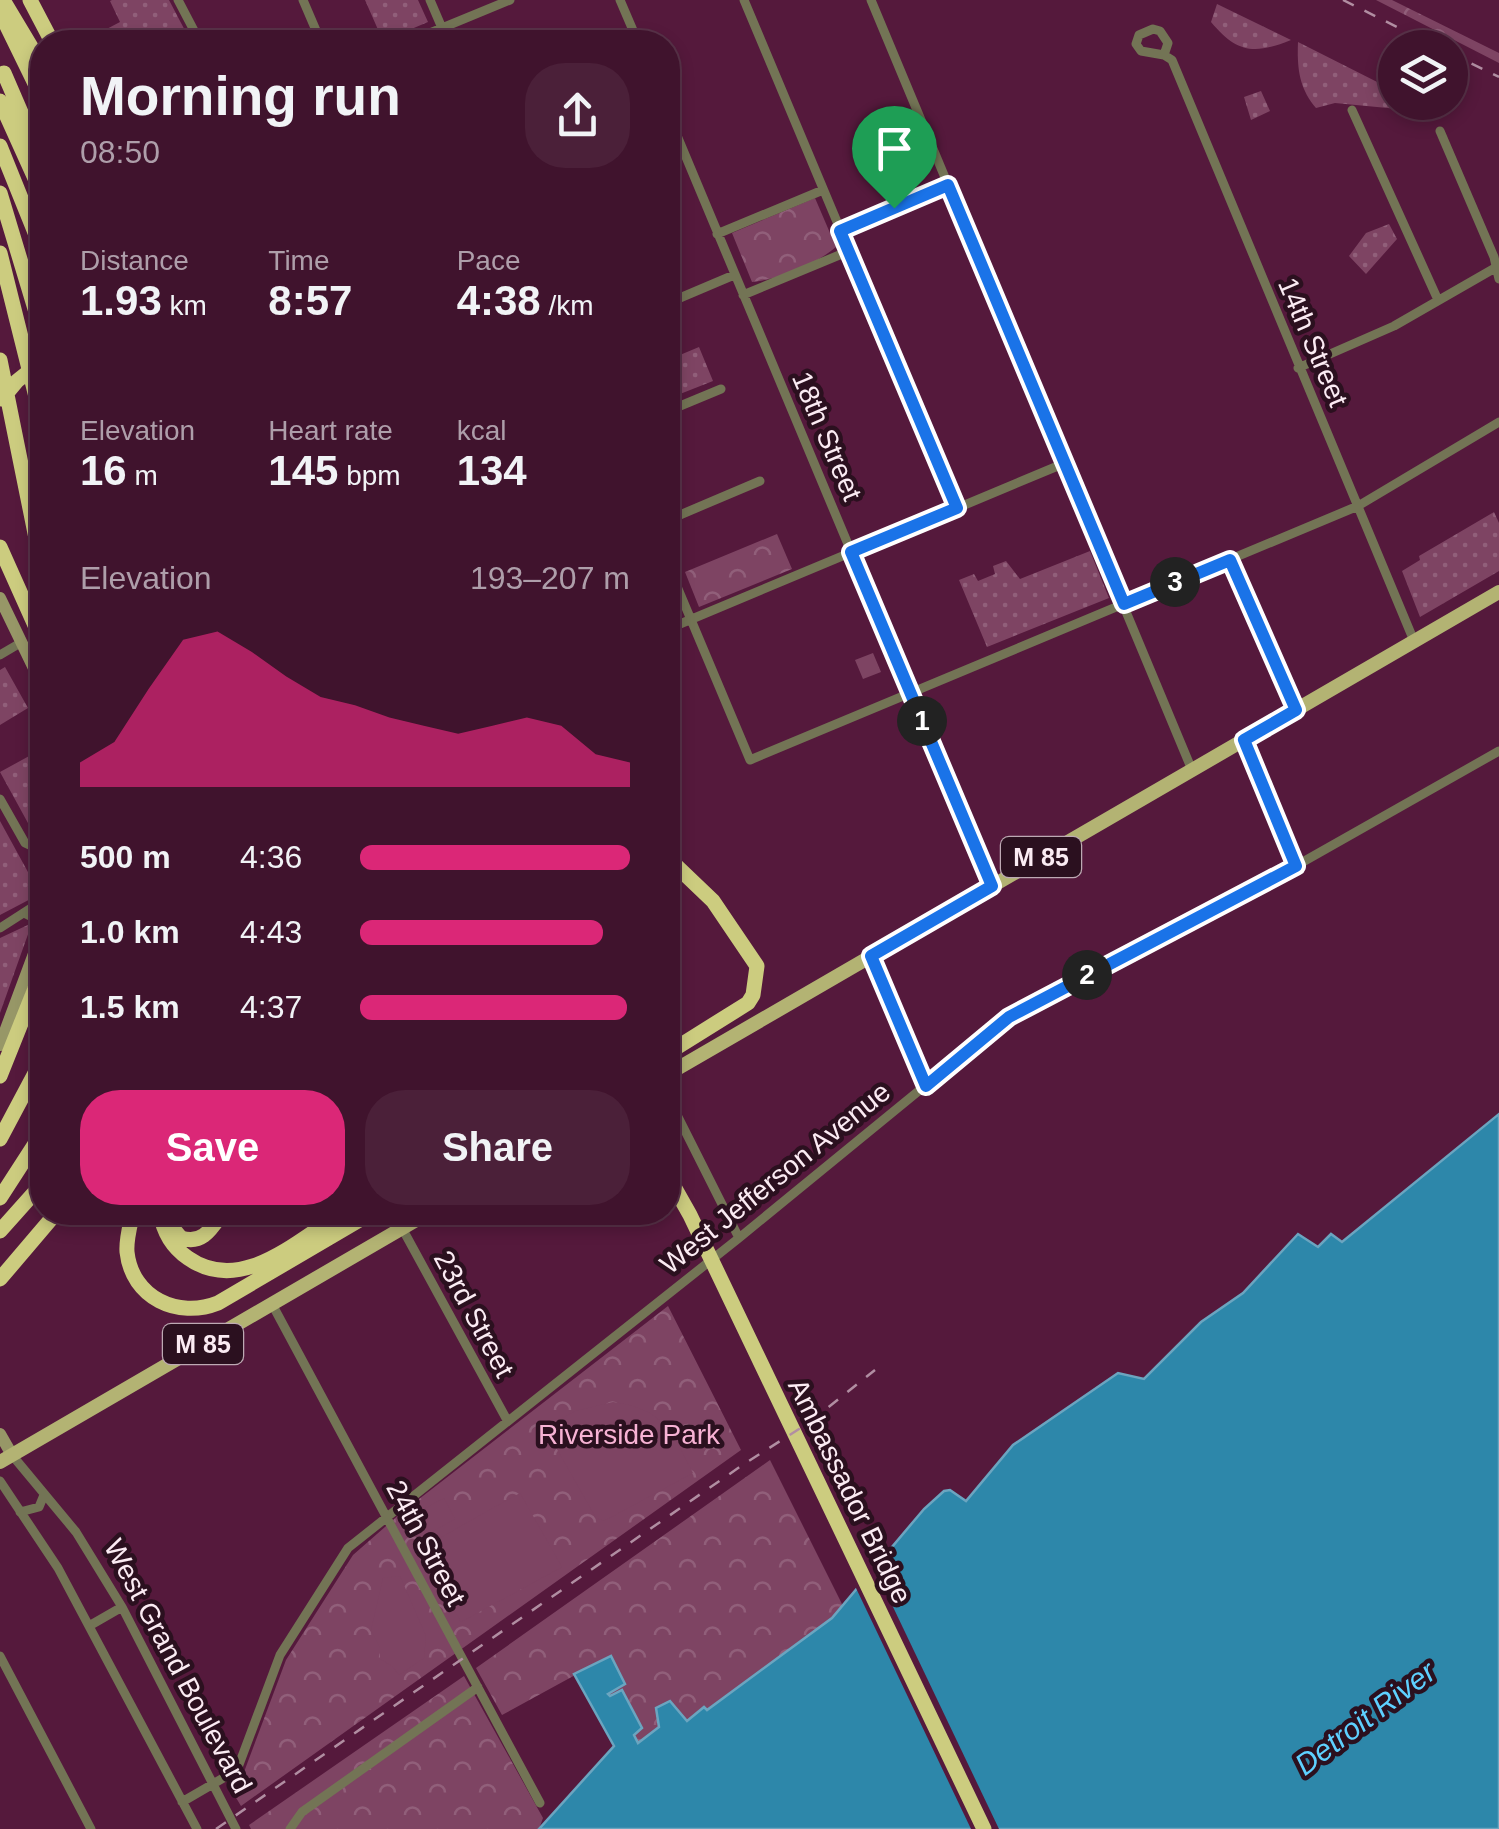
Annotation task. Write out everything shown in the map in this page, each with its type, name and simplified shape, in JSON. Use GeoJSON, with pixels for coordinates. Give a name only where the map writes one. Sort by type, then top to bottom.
{"type":"FeatureCollection","features":[{"type":"Feature","properties":{"kind":"highway"},"geometry":{"type":"LineString","coordinates":[[3,0],[30,45]]}},
{"type":"Feature","properties":{"kind":"highway"},"geometry":{"type":"LineString","coordinates":[[30,0],[46,30]]}},
{"type":"Feature","properties":{"kind":"highway"},"geometry":{"type":"LineString","coordinates":[[0,11],[30,73]]}},
{"type":"Feature","properties":{"kind":"highway"},"geometry":{"type":"LineString","coordinates":[[2,70],[30,120]]}},
{"type":"Feature","properties":{"kind":"highway"},"geometry":{"type":"LineString","coordinates":[[2,70],[30,134]]}},
{"type":"Feature","properties":{"kind":"highway"},"geometry":{"type":"LineString","coordinates":[[0,101],[30,167]]}},
{"type":"Feature","properties":{"kind":"highway"},"geometry":{"type":"LineString","coordinates":[[0,146],[30,220]]}},
{"type":"Feature","properties":{"kind":"highway"},"geometry":{"type":"LineString","coordinates":[[0,193],[30,292]]}},
{"type":"Feature","properties":{"kind":"highway"},"geometry":{"type":"LineString","coordinates":[[0,252],[30,373]]}},
{"type":"Feature","properties":{"kind":"highway"},"geometry":{"type":"LineString","coordinates":[[0,360],[30,508]]}},
{"type":"Feature","properties":{"kind":"highway"},"geometry":{"type":"LineString","coordinates":[[0,402],[30,371]]}},
{"type":"Feature","properties":{"kind":"highway"},"geometry":{"type":"LineString","coordinates":[[0,547],[30,614]]}},
{"type":"Feature","properties":{"kind":"highway"},"geometry":{"type":"LineString","coordinates":[[680,869],[714,900],[756,962],[752,998],[725,1020],[680,1046]]}},
{"type":"Feature","properties":{"kind":"highway"},"geometry":{"type":"LineString","coordinates":[[0,1076],[30,1001]]}},
{"type":"Feature","properties":{"kind":"highway"},"geometry":{"type":"LineString","coordinates":[[0,1138],[30,1082]]}},
{"type":"Feature","properties":{"kind":"highway"},"geometry":{"type":"LineString","coordinates":[[0,1198],[30,1152]]}},
{"type":"Feature","properties":{"kind":"highway"},"geometry":{"type":"LineString","coordinates":[[0,1231],[30,1197]]}},
{"type":"Feature","properties":{"kind":"highway","name":"Ambassador Bridge"},"geometry":{"type":"LineString","coordinates":[[680,1198],[984,1829]]}},
{"type":"Feature","properties":{"kind":"highway"},"geometry":{"type":"LineString","coordinates":[[0,1279],[46,1225]]}},
{"type":"Feature","properties":{"kind":"highway"},"geometry":{"type":"LineString","coordinates":[[131,1225],[127,1252],[138,1282],[160,1303],[194,1310],[218,1302],[351,1225]]}},
{"type":"Feature","properties":{"kind":"highway"},"geometry":{"type":"LineString","coordinates":[[164,1225],[184,1256],[205,1268],[230,1272],[250,1268],[322,1225]]}},
{"type":"Feature","properties":{"kind":"highway"},"geometry":{"type":"LineString","coordinates":[[173,1225],[176,1234],[192,1240],[206,1236],[214,1225]]}},
{"type":"Feature","properties":{"kind":"main road","name":"M 85"},"geometry":{"type":"LineString","coordinates":[[680,1067],[1499,592]]}},
{"type":"Feature","properties":{"kind":"main road","name":"M 85"},"geometry":{"type":"LineString","coordinates":[[6,1459],[407,1225]]}},
{"type":"Feature","properties":{"kind":"street"},"geometry":{"type":"LineString","coordinates":[[0,11],[17,0]]}},
{"type":"Feature","properties":{"kind":"street"},"geometry":{"type":"LineString","coordinates":[[178,0],[194,30]]}},
{"type":"Feature","properties":{"kind":"street"},"geometry":{"type":"LineString","coordinates":[[303,0],[316,30]]}},
{"type":"Feature","properties":{"kind":"street"},"geometry":{"type":"LineString","coordinates":[[430,0],[442,28]]}},
{"type":"Feature","properties":{"kind":"street"},"geometry":{"type":"LineString","coordinates":[[437,30],[510,0]]}},
{"type":"Feature","properties":{"kind":"street"},"geometry":{"type":"LineString","coordinates":[[620,0],[633,30]]}},
{"type":"Feature","properties":{"kind":"street"},"geometry":{"type":"LineString","coordinates":[[744,0],[957,508]]}},
{"type":"Feature","properties":{"kind":"street"},"geometry":{"type":"LineString","coordinates":[[871,0],[1192,770]]}},
{"type":"Feature","properties":{"kind":"street","name":"14th Street"},"geometry":{"type":"LineString","coordinates":[[1168,58],[1414,641]]}},
{"type":"Feature","properties":{"kind":"street"},"geometry":{"type":"LineString","coordinates":[[1352,110],[1438,300]]}},
{"type":"Feature","properties":{"kind":"street"},"geometry":{"type":"LineString","coordinates":[[1440,131],[1494,256],[1499,279]]}},
{"type":"Feature","properties":{"kind":"street","name":"18th Street"},"geometry":{"type":"LineString","coordinates":[[680,143],[992,886]]}},
{"type":"Feature","properties":{"kind":"street"},"geometry":{"type":"LineString","coordinates":[[840,231],[948,185]]}},
{"type":"Feature","properties":{"kind":"street"},"geometry":{"type":"LineString","coordinates":[[717,234],[823,190]]}},
{"type":"Feature","properties":{"kind":"street"},"geometry":{"type":"LineString","coordinates":[[743,295],[848,251]]}},
{"type":"Feature","properties":{"kind":"street"},"geometry":{"type":"LineString","coordinates":[[1298,368],[1394,326],[1494,268]]}},
{"type":"Feature","properties":{"kind":"street"},"geometry":{"type":"LineString","coordinates":[[680,298],[734,275]]}},
{"type":"Feature","properties":{"kind":"street"},"geometry":{"type":"LineString","coordinates":[[680,407],[721,389]]}},
{"type":"Feature","properties":{"kind":"street"},"geometry":{"type":"LineString","coordinates":[[680,595],[750,760],[1358,506],[1499,422]]}},
{"type":"Feature","properties":{"kind":"street"},"geometry":{"type":"LineString","coordinates":[[680,624],[1065,463]]}},
{"type":"Feature","properties":{"kind":"street"},"geometry":{"type":"LineString","coordinates":[[680,515],[760,481]]}},
{"type":"Feature","properties":{"kind":"street"},"geometry":{"type":"LineString","coordinates":[[1230,560],[1296,710]]}},
{"type":"Feature","properties":{"kind":"street"},"geometry":{"type":"LineString","coordinates":[[0,598],[30,659]]}},
{"type":"Feature","properties":{"kind":"street"},"geometry":{"type":"LineString","coordinates":[[0,655],[22,642]]}},
{"type":"Feature","properties":{"kind":"street"},"geometry":{"type":"LineString","coordinates":[[1244,740],[1296,866]]}},
{"type":"Feature","properties":{"kind":"street","name":"West Jefferson Avenue"},"geometry":{"type":"LineString","coordinates":[[215,1784],[238,1770],[280,1655],[310,1607],[348,1548],[386,1516],[739,1238],[1009,1017],[1296,866],[1499,752]]}},
{"type":"Feature","properties":{"kind":"street"},"geometry":{"type":"LineString","coordinates":[[0,799],[30,845]]}},
{"type":"Feature","properties":{"kind":"street"},"geometry":{"type":"LineString","coordinates":[[0,928],[30,910]]}},
{"type":"Feature","properties":{"kind":"street"},"geometry":{"type":"LineString","coordinates":[[24,914],[30,917]]}},
{"type":"Feature","properties":{"kind":"street"},"geometry":{"type":"LineString","coordinates":[[871,956],[926,1086]]}},
{"type":"Feature","properties":{"kind":"street"},"geometry":{"type":"LineString","coordinates":[[0,1045],[30,968]]}},
{"type":"Feature","properties":{"kind":"street"},"geometry":{"type":"LineString","coordinates":[[680,1121],[739,1238]]}},
{"type":"Feature","properties":{"kind":"street","name":"23rd Street"},"geometry":{"type":"LineString","coordinates":[[402,1228],[506,1420]]}},
{"type":"Feature","properties":{"kind":"street","name":"24th Street"},"geometry":{"type":"LineString","coordinates":[[272,1304],[540,1802]]}},
{"type":"Feature","properties":{"kind":"street","name":"West Grand Boulevard"},"geometry":{"type":"LineString","coordinates":[[0,1434],[6,1459],[76,1532],[122,1607],[236,1829]]}},
{"type":"Feature","properties":{"kind":"street"},"geometry":{"type":"LineString","coordinates":[[0,1481],[50,1554],[197,1829]]}},
{"type":"Feature","properties":{"kind":"street"},"geometry":{"type":"LineString","coordinates":[[20,1512],[39,1507],[44,1495]]}},
{"type":"Feature","properties":{"kind":"street"},"geometry":{"type":"LineString","coordinates":[[89,1626],[122,1607]]}},
{"type":"Feature","properties":{"kind":"street"},"geometry":{"type":"LineString","coordinates":[[0,1656],[91,1829]]}},
{"type":"Feature","properties":{"kind":"street"},"geometry":{"type":"LineString","coordinates":[[290,1829],[302,1812],[478,1687]]}},
{"type":"Feature","properties":{"kind":"street"},"geometry":{"type":"LineString","coordinates":[[182,1802],[215,1784]]}},
{"type":"Feature","properties":{"kind":"green space"},"geometry":{"type":"Polygon","coordinates":[[[169,0],[185,30],[105,30],[120,22],[110,1],[169,0]]]}},
{"type":"Feature","properties":{"kind":"green space"},"geometry":{"type":"Polygon","coordinates":[[[365,0],[418,0],[428,22],[409,30],[378,30],[365,0]]]}},
{"type":"Feature","properties":{"kind":"green space"},"geometry":{"type":"Polygon","coordinates":[[[1376,0],[1392,0],[1453,30],[1435,30],[1376,0]]]}},
{"type":"Feature","properties":{"kind":"green space"},"geometry":{"type":"Polygon","coordinates":[[[1217,4],[1291,40],[1267,48],[1238,45],[1211,22],[1217,4]]]}},
{"type":"Feature","properties":{"kind":"green space"},"geometry":{"type":"Polygon","coordinates":[[[1468,38],[1499,53],[1499,63],[1468,47],[1468,38]]]}},
{"type":"Feature","properties":{"kind":"green space"},"geometry":{"type":"Polygon","coordinates":[[[1298,42],[1378,82],[1378,107],[1335,103],[1316,108],[1300,77],[1298,42]]]}},
{"type":"Feature","properties":{"kind":"green space"},"geometry":{"type":"Polygon","coordinates":[[[1261,91],[1270,111],[1251,120],[1244,97],[1261,91]]]}},
{"type":"Feature","properties":{"kind":"green space"},"geometry":{"type":"Polygon","coordinates":[[[815,198],[836,247],[797,270],[752,282],[732,233],[815,198]]]}},
{"type":"Feature","properties":{"kind":"green space"},"geometry":{"type":"Polygon","coordinates":[[[1389,224],[1397,239],[1366,274],[1349,256],[1366,233],[1389,224]]]}},
{"type":"Feature","properties":{"kind":"green space"},"geometry":{"type":"Polygon","coordinates":[[[699,347],[713,381],[680,394],[680,355],[699,347]]]}},
{"type":"Feature","properties":{"kind":"green space"},"geometry":{"type":"Polygon","coordinates":[[[1494,512],[1499,523],[1499,571],[1420,617],[1402,571],[1420,560],[1419,556],[1494,512]]]}},
{"type":"Feature","properties":{"kind":"green space"},"geometry":{"type":"Polygon","coordinates":[[[777,534],[792,569],[699,607],[685,572],[777,534]]]}},
{"type":"Feature","properties":{"kind":"green space"},"geometry":{"type":"Polygon","coordinates":[[[1090,551],[1109,598],[987,647],[959,580],[974,574],[978,581],[995,574],[993,566],[1006,561],[1020,579],[1090,551]]]}},
{"type":"Feature","properties":{"kind":"green space"},"geometry":{"type":"Polygon","coordinates":[[[873,653],[881,672],[863,679],[855,660],[873,653]]]}},
{"type":"Feature","properties":{"kind":"green space"},"geometry":{"type":"Polygon","coordinates":[[[5,667],[28,708],[0,725],[0,670],[5,667]]]}},
{"type":"Feature","properties":{"kind":"green space"},"geometry":{"type":"Polygon","coordinates":[[[30,756],[30,827],[0,772],[30,756]]]}},
{"type":"Feature","properties":{"kind":"green space"},"geometry":{"type":"Polygon","coordinates":[[[0,821],[30,876],[30,899],[0,915],[0,821]]]}},
{"type":"Feature","properties":{"kind":"green space"},"geometry":{"type":"Polygon","coordinates":[[[30,924],[0,1013],[0,938],[30,924]]]}},
{"type":"Feature","properties":{"kind":"green space","name":"Riverside Park"},"geometry":{"type":"Polygon","coordinates":[[[668,1306],[741,1450],[241,1806],[235,1796],[286,1660],[353,1555],[401,1513],[668,1306]]]}},
{"type":"Feature","properties":{"kind":"green space"},"geometry":{"type":"Polygon","coordinates":[[[613,1402],[655,1416],[672,1434],[693,1473],[604,1521],[596,1518],[545,1428],[575,1411],[613,1402]]]}},
{"type":"Feature","properties":{"kind":"green space","name":"Riverside Park"},"geometry":{"type":"Polygon","coordinates":[[[770,1460],[843,1606],[832,1618],[687,1721],[670,1702],[658,1719],[660,1727],[638,1744],[621,1690],[610,1697],[608,1693],[610,1656],[502,1715],[476,1668],[770,1460]]]}},
{"type":"Feature","properties":{"kind":"green space"},"geometry":{"type":"Polygon","coordinates":[[[520,1493],[562,1567],[461,1622],[420,1549],[520,1493]]]}},
{"type":"Feature","properties":{"kind":"green space"},"geometry":{"type":"Polygon","coordinates":[[[444,1498],[455,1519],[419,1539],[407,1518],[444,1498]]]}},
{"type":"Feature","properties":{"kind":"green space"},"geometry":{"type":"Polygon","coordinates":[[[400,1576],[426,1636],[424,1658],[399,1675],[380,1659],[380,1648],[371,1630],[383,1578],[400,1576]]]}},
{"type":"Feature","properties":{"kind":"green space"},"geometry":{"type":"Polygon","coordinates":[[[464,1676],[543,1818],[539,1829],[251,1829],[249,1825],[464,1676]]]}},
{"type":"Feature","properties":{"kind":"water","name":"Detroit River"},"geometry":{"type":"Polygon","coordinates":[[[1499,1114],[1499,1829],[539,1829],[614,1746],[574,1674],[611,1656],[625,1684],[608,1694],[622,1690],[642,1728],[634,1735],[638,1743],[659,1727],[656,1708],[670,1701],[687,1721],[704,1707],[707,1710],[832,1618],[924,1509],[944,1491],[950,1490],[966,1501],[1013,1445],[1118,1373],[1144,1379],[1201,1322],[1243,1293],[1298,1234],[1318,1247],[1331,1234],[1342,1242],[1499,1114]]]}},
{"type":"Feature","properties":{"kind":"pier"},"geometry":{"type":"Polygon","coordinates":[[[873,1565],[999,1829],[971,1829],[855,1586],[873,1565]]]}},
{"type":"Feature","properties":{"kind":"railway"},"geometry":{"type":"LineString","coordinates":[[1343,0],[1403,30]]}},
{"type":"Feature","properties":{"kind":"railway"},"geometry":{"type":"LineString","coordinates":[[1468,62],[1499,77]]}},
{"type":"Feature","properties":{"kind":"railway"},"geometry":{"type":"LineString","coordinates":[[216,1829],[810,1422],[875,1370]]}},
{"type":"Feature","properties":{"kind":"route"},"geometry":{"type":"LineString","coordinates":[[948,185],[1124,604],[1230,560],[1296,710],[1244,740],[1296,866],[1009,1017],[926,1086],[871,956],[992,886],[851,552],[957,508],[840,231],[894,208],[948,185]]}}]}
